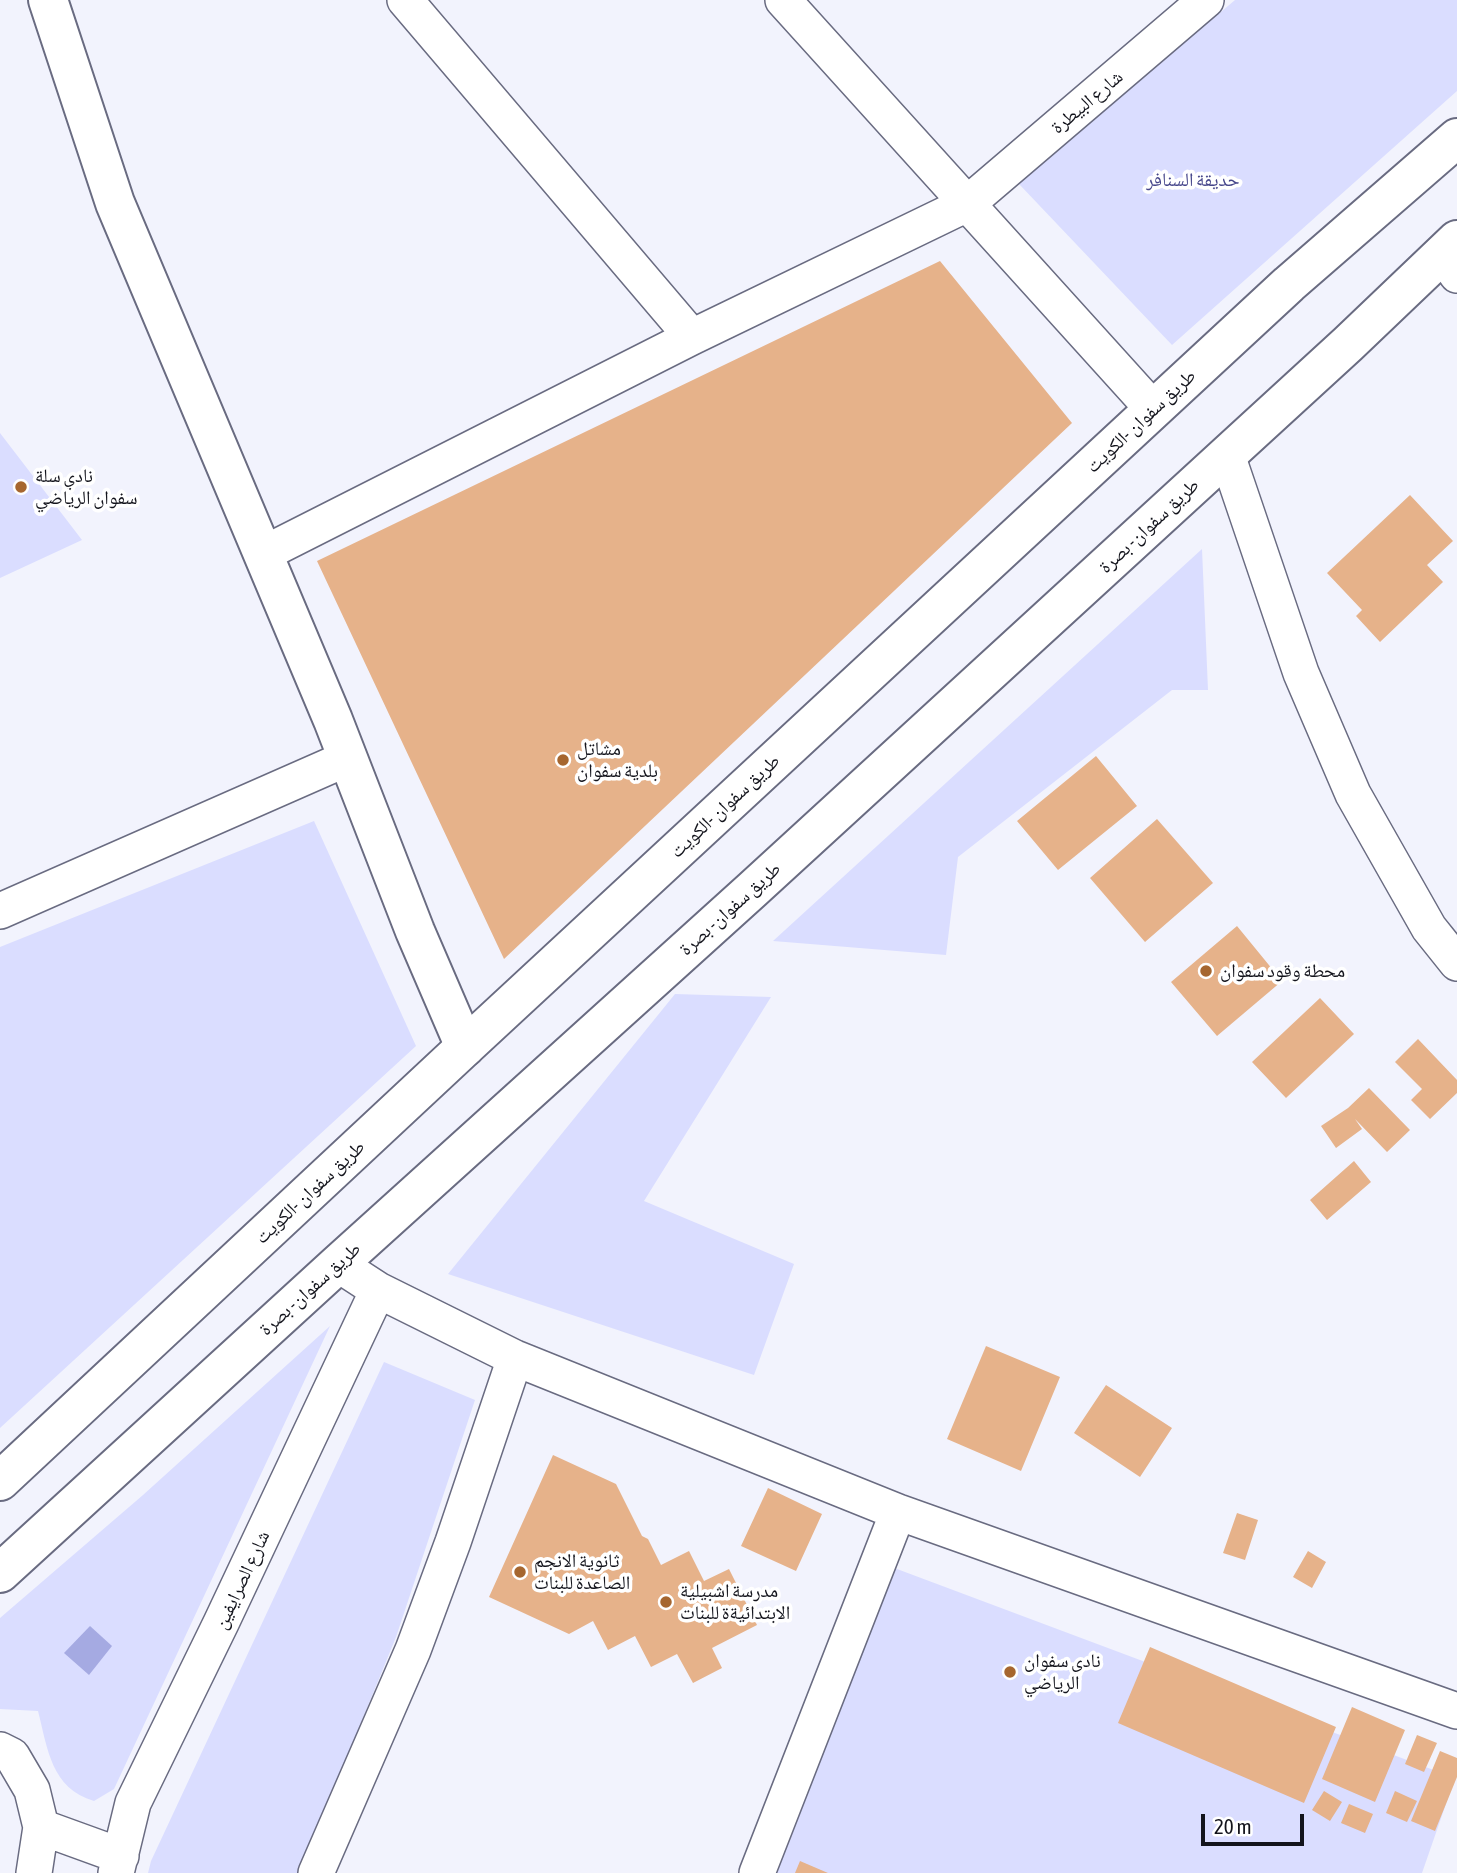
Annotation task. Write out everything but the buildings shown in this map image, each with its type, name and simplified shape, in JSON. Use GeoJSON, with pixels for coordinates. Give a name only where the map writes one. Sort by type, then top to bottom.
{"type":"FeatureCollection","features":[{"type":"Feature","properties":{"kind":"main road"},"geometry":{"type":"LineString","coordinates":[[48,0],[115,203],[348,758],[415,931],[465,1047]]}},
{"type":"Feature","properties":{"kind":"main road","name":"طريق سفوان -الكويت"},"geometry":{"type":"LineString","coordinates":[[0,1481],[1289,284],[1457,138]]}},
{"type":"Feature","properties":{"kind":"main road","name":"طريق سفوان- بصرة"},"geometry":{"type":"LineString","coordinates":[[0,1573],[1348,344],[1452,256]]}},
{"type":"Feature","properties":{"kind":"street"},"geometry":{"type":"LineString","coordinates":[[405,0],[692,337]]}},
{"type":"Feature","properties":{"kind":"street"},"geometry":{"type":"LineString","coordinates":[[783,0],[1153,410]]}},
{"type":"Feature","properties":{"kind":"street","name":"شارع البيطرة"},"geometry":{"type":"LineString","coordinates":[[263,554],[692,337],[967,204],[1188,6]]}},
{"type":"Feature","properties":{"kind":"street"},"geometry":{"type":"LineString","coordinates":[[1227,455],[1301,673],[1353,794],[1429,928],[1457,963]]}},
{"type":"Feature","properties":{"kind":"street"},"geometry":{"type":"LineString","coordinates":[[0,911],[348,758]]}},
{"type":"Feature","properties":{"kind":"street"},"geometry":{"type":"LineString","coordinates":[[338,1264],[378,1290],[515,1358],[898,1512],[1457,1711]]}},
{"type":"Feature","properties":{"kind":"street","name":"شارع الصرايفين"},"geometry":{"type":"LineString","coordinates":[[119,1865],[133,1803],[378,1290]]}},
{"type":"Feature","properties":{"kind":"street"},"geometry":{"type":"LineString","coordinates":[[316,1873],[413,1650],[453,1542],[515,1358]]}},
{"type":"Feature","properties":{"kind":"street"},"geometry":{"type":"LineString","coordinates":[[757,1873],[898,1512]]}},
{"type":"Feature","properties":{"kind":"street"},"geometry":{"type":"LineString","coordinates":[[0,1750],[12,1756],[32,1790],[41,1827],[34,1869]]}},
{"type":"Feature","properties":{"kind":"street"},"geometry":{"type":"LineString","coordinates":[[41,1827],[119,1865]]}},
{"type":"Feature","properties":{"kind":"green space","name":"حديقة السنافر"},"geometry":{"type":"Polygon","coordinates":[[[1235,0],[1457,0],[1457,91],[1172,345],[1019,184],[1235,0]]]}},
{"type":"Feature","properties":{"kind":"green space","name":"نادي سلة سفوان الرياضي"},"geometry":{"type":"Polygon","coordinates":[[[0,433],[82,540],[0,578],[0,433]]]}},
{"type":"Feature","properties":{"kind":"green space"},"geometry":{"type":"Polygon","coordinates":[[[1202,549],[1208,690],[1172,690],[958,857],[946,955],[773,941],[1202,549]]]}},
{"type":"Feature","properties":{"kind":"green space"},"geometry":{"type":"Polygon","coordinates":[[[314,821],[416,1046],[0,1428],[0,947],[314,821]]]}},
{"type":"Feature","properties":{"kind":"green space"},"geometry":{"type":"Polygon","coordinates":[[[675,994],[771,997],[644,1201],[794,1264],[754,1375],[448,1274],[675,994]]]}},
{"type":"Feature","properties":{"kind":"green space"},"geometry":{"type":"Polygon","coordinates":[[[330,1326],[114,1789],[94,1801],[80,1795],[60,1777],[54,1766],[38,1711],[0,1709],[0,1618],[143,1495],[330,1326]]]}},
{"type":"Feature","properties":{"kind":"green space"},"geometry":{"type":"Polygon","coordinates":[[[384,1362],[475,1400],[396,1637],[300,1873],[148,1873],[151,1861],[384,1362]]]}},
{"type":"Feature","properties":{"kind":"green space","name":"نادي سفوان الرياضي"},"geometry":{"type":"Polygon","coordinates":[[[889,1566],[1455,1778],[1422,1873],[769,1873],[889,1566]]]}},
{"type":"Feature","properties":{"kind":"water"},"geometry":{"type":"Polygon","coordinates":[[[90,1626],[112,1646],[89,1675],[64,1653],[90,1626]]]}},
{"type":"Feature","properties":{"kind":"place","name":"نادي سلة سفوان الرياضي"},"geometry":{"type":"Point","coordinates":[21,487]}},
{"type":"Feature","properties":{"kind":"place","name":"مشاتل بلدية سفوان"},"geometry":{"type":"Point","coordinates":[563,760]}},
{"type":"Feature","properties":{"kind":"place","name":"محطة وقود سفوان"},"geometry":{"type":"Point","coordinates":[1206,971]}},
{"type":"Feature","properties":{"kind":"place","name":"ثانوية الانجم الصاعدة للبنات"},"geometry":{"type":"Point","coordinates":[520,1572]}},
{"type":"Feature","properties":{"kind":"place","name":"مدرسة اشبيلية الابتدائيةة للبنات"},"geometry":{"type":"Point","coordinates":[666,1602]}},
{"type":"Feature","properties":{"kind":"place","name":"نادي سفوان الرياضي"},"geometry":{"type":"Point","coordinates":[1010,1672]}}]}
